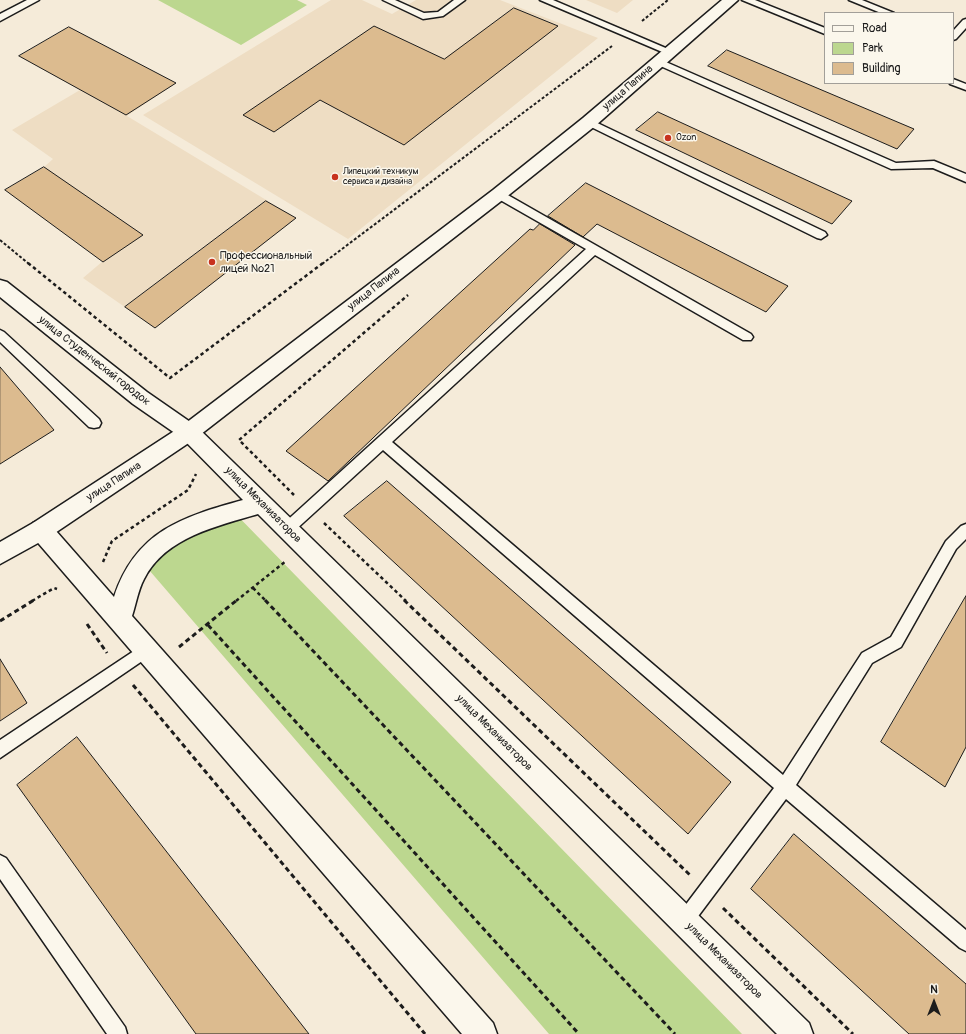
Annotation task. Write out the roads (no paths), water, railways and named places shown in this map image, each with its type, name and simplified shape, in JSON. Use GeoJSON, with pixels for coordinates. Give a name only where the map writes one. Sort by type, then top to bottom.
{"type":"FeatureCollection","features":[{"type":"Feature","properties":{"kind":"street","name":"улица Папина"},"geometry":{"type":"LineString","coordinates":[[0,554],[41,530],[189,432],[499,194],[589,122],[731,0]]}},
{"type":"Feature","properties":{"kind":"street","name":"улица Студенческий городок"},"geometry":{"type":"LineString","coordinates":[[0,287],[140,398],[189,432]]}},
{"type":"Feature","properties":{"kind":"street","name":"улица Механизаторов"},"geometry":{"type":"LineString","coordinates":[[189,432],[798,1034]]}},
{"type":"Feature","properties":{"kind":"street"},"geometry":{"type":"LineString","coordinates":[[119,619],[138,569],[152,551],[172,535],[191,525],[262,504]]}},
{"type":"Feature","properties":{"kind":"street"},"geometry":{"type":"LineString","coordinates":[[41,530],[482,1034]]}},
{"type":"Feature","properties":{"kind":"lane"},"geometry":{"type":"LineString","coordinates":[[0,18],[34,0]]}},
{"type":"Feature","properties":{"kind":"lane"},"geometry":{"type":"LineString","coordinates":[[388,0],[423,16],[440,14],[460,0]]}},
{"type":"Feature","properties":{"kind":"lane"},"geometry":{"type":"LineString","coordinates":[[545,0],[627,34],[664,57],[895,167],[934,164],[966,178]]}},
{"type":"Feature","properties":{"kind":"lane"},"geometry":{"type":"LineString","coordinates":[[747,0],[824,31]]}},
{"type":"Feature","properties":{"kind":"lane"},"geometry":{"type":"LineString","coordinates":[[854,0],[886,12]]}},
{"type":"Feature","properties":{"kind":"lane"},"geometry":{"type":"LineString","coordinates":[[954,36],[966,22]]}},
{"type":"Feature","properties":{"kind":"lane"},"geometry":{"type":"LineString","coordinates":[[954,37],[966,42]]}},
{"type":"Feature","properties":{"kind":"lane"},"geometry":{"type":"LineString","coordinates":[[954,82],[966,87]]}},
{"type":"Feature","properties":{"kind":"lane"},"geometry":{"type":"LineString","coordinates":[[589,122],[821,235]]}},
{"type":"Feature","properties":{"kind":"lane"},"geometry":{"type":"LineString","coordinates":[[499,194],[748,337]]}},
{"type":"Feature","properties":{"kind":"lane"},"geometry":{"type":"LineString","coordinates":[[287,529],[308,508],[383,442],[594,249]]}},
{"type":"Feature","properties":{"kind":"lane"},"geometry":{"type":"LineString","coordinates":[[0,335],[94,423]]}},
{"type":"Feature","properties":{"kind":"lane"},"geometry":{"type":"LineString","coordinates":[[383,442],[966,942]]}},
{"type":"Feature","properties":{"kind":"lane"},"geometry":{"type":"LineString","coordinates":[[684,921],[785,787],[867,658],[896,642],[951,545],[966,530]]}},
{"type":"Feature","properties":{"kind":"lane"},"geometry":{"type":"LineString","coordinates":[[0,750],[119,668],[152,657]]}},
{"type":"Feature","properties":{"kind":"lane"},"geometry":{"type":"LineString","coordinates":[[0,864],[118,1034]]}},
{"type":"Feature","properties":{"kind":"place","name":"Ozon"},"geometry":{"type":"Point","coordinates":[668,138]}},
{"type":"Feature","properties":{"kind":"place","name":"Липецкий техникум сервиса и дизайна"},"geometry":{"type":"Point","coordinates":[335,177]}},
{"type":"Feature","properties":{"kind":"place","name":"Профессиональный лицей №21"},"geometry":{"type":"Point","coordinates":[212,262]}}]}
